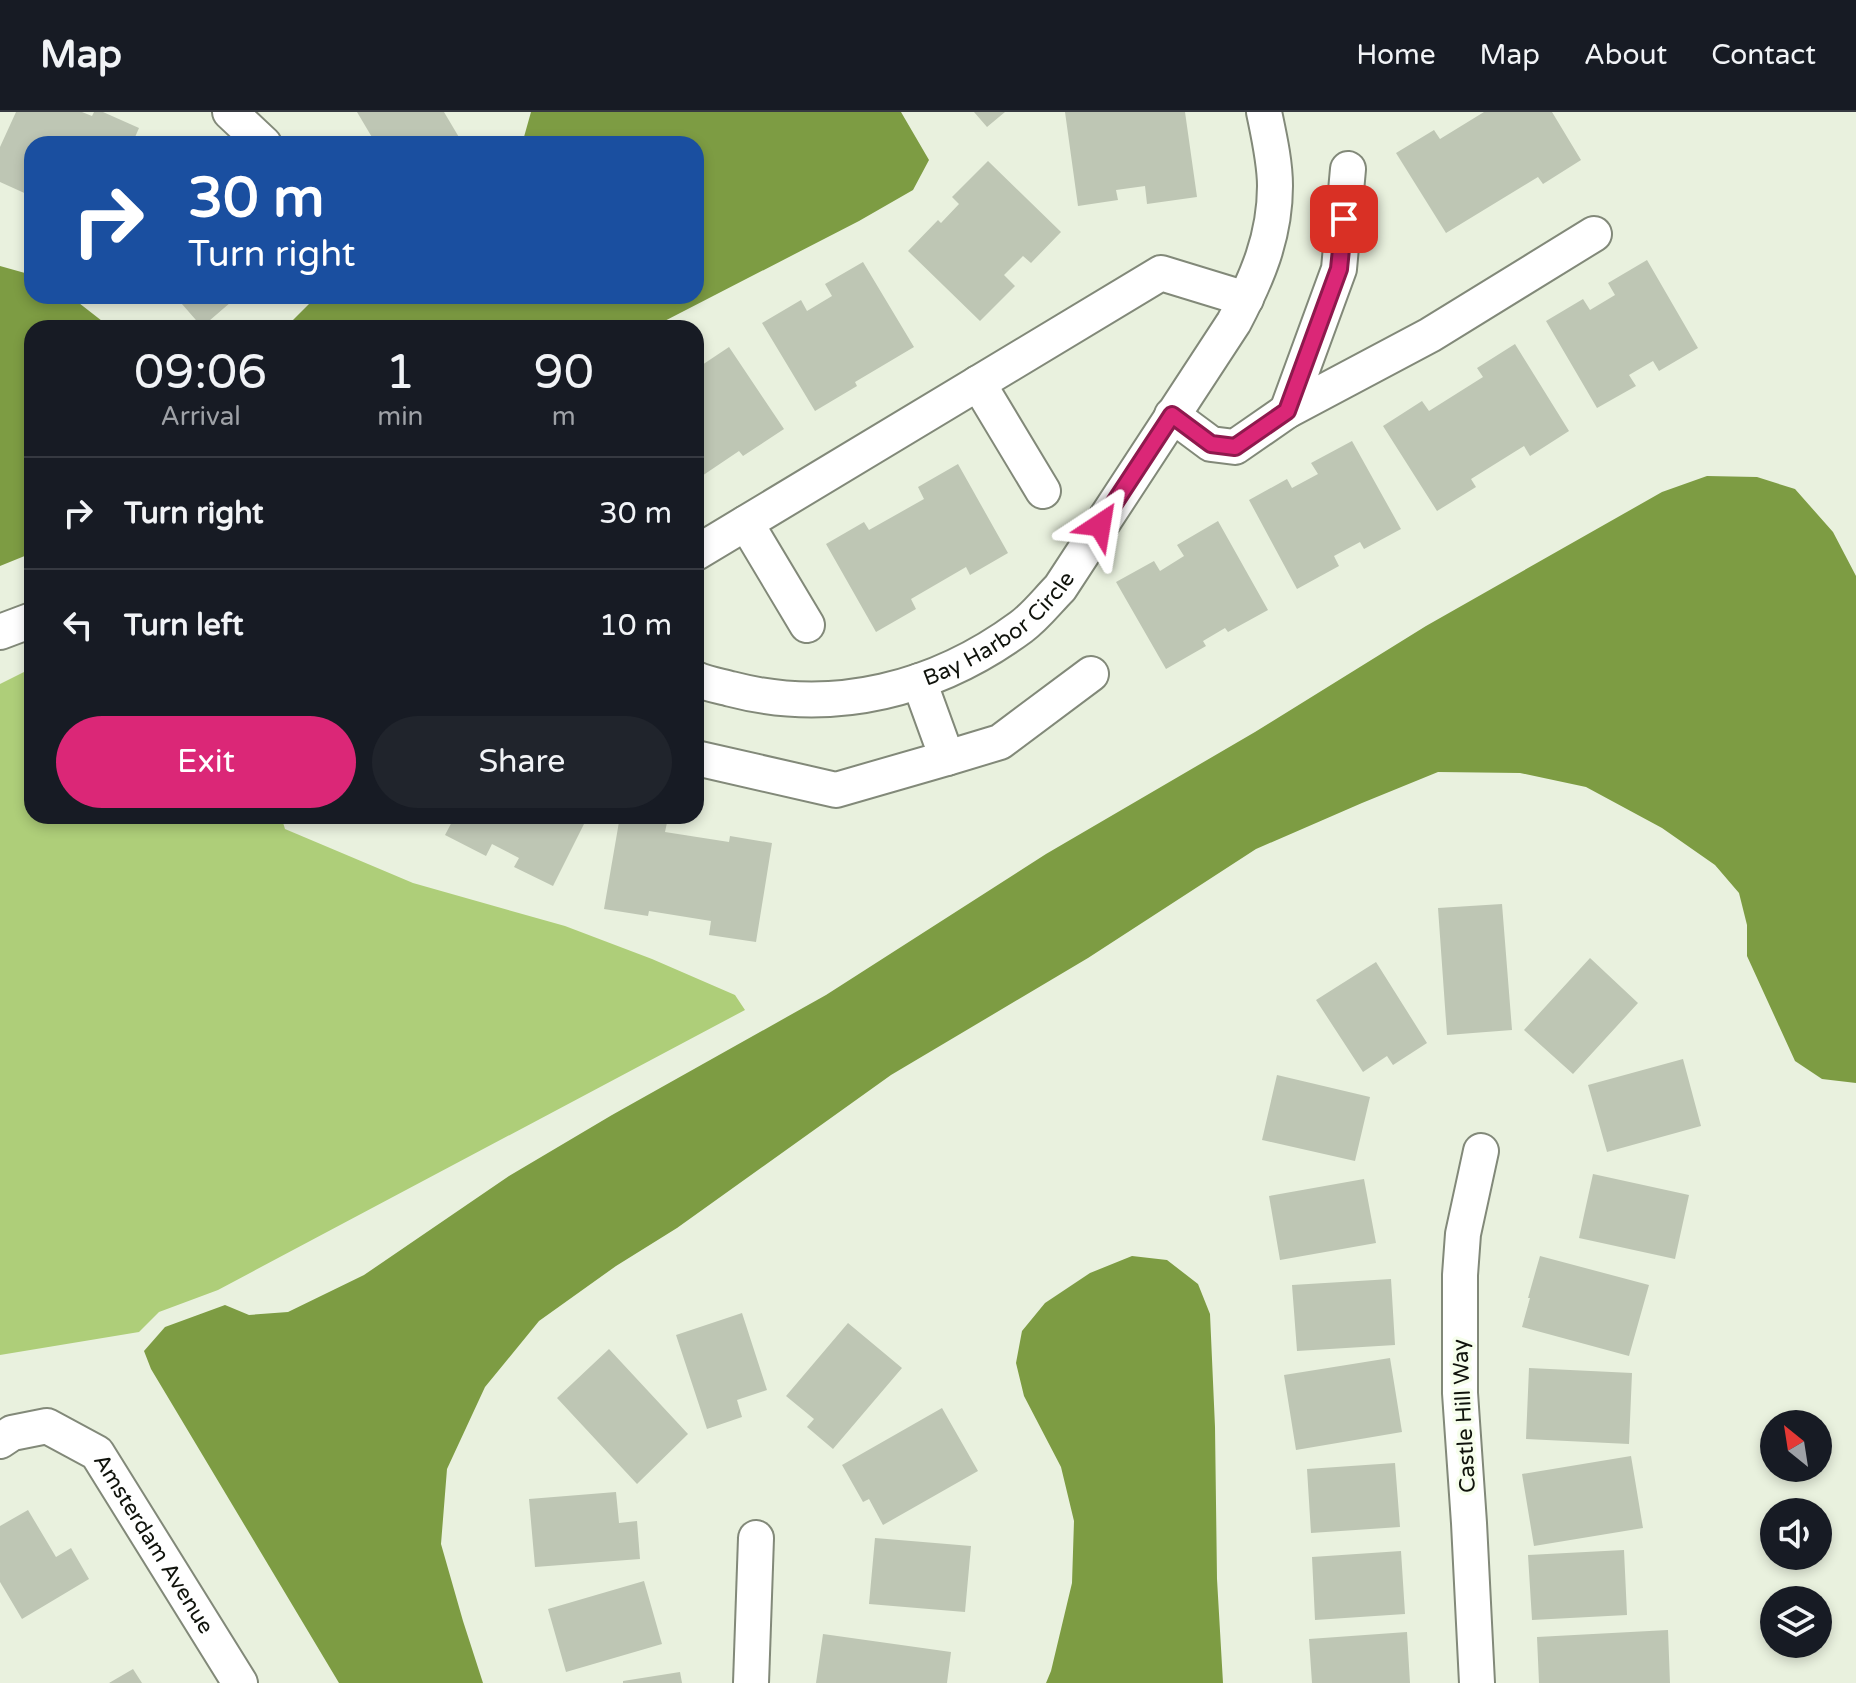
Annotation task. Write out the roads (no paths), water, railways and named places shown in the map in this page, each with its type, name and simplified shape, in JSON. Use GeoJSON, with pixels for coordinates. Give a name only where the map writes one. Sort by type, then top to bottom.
{"type":"FeatureCollection","features":[{"type":"Feature","properties":{"kind":"street"},"geometry":{"type":"LineString","coordinates":[[230,112],[256,136]]}},
{"type":"Feature","properties":{"kind":"street","name":"Bay Harbor Circle"},"geometry":{"type":"LineString","coordinates":[[704,681],[755,695],[814,701],[870,695],[919,681],[973,659],[1024,625],[1060,588],[1234,322],[1257,277],[1272,230],[1275,185],[1264,112]]}},
{"type":"Feature","properties":{"kind":"street"},"geometry":{"type":"LineString","coordinates":[[1287,411],[1339,269],[1348,169]]}},
{"type":"Feature","properties":{"kind":"street"},"geometry":{"type":"LineString","coordinates":[[1172,415],[1211,444],[1235,447],[1287,411],[1430,335],[1594,234]]}},
{"type":"Feature","properties":{"kind":"street"},"geometry":{"type":"LineString","coordinates":[[704,548],[1161,273],[1246,299]]}},
{"type":"Feature","properties":{"kind":"street"},"geometry":{"type":"LineString","coordinates":[[978,383],[1043,491]]}},
{"type":"Feature","properties":{"kind":"street"},"geometry":{"type":"LineString","coordinates":[[746,523],[807,625]]}},
{"type":"Feature","properties":{"kind":"street"},"geometry":{"type":"LineString","coordinates":[[0,632],[24,623]]}},
{"type":"Feature","properties":{"kind":"street"},"geometry":{"type":"LineString","coordinates":[[704,760],[836,790],[1000,742],[1091,674]]}},
{"type":"Feature","properties":{"kind":"street"},"geometry":{"type":"LineString","coordinates":[[919,681],[947,758]]}},
{"type":"Feature","properties":{"kind":"street","name":"Castle Hill Way"},"geometry":{"type":"LineString","coordinates":[[1477,1683],[1460,1393],[1460,1275],[1463,1234],[1481,1151]]}},
{"type":"Feature","properties":{"kind":"street","name":"Amsterdam Avenue"},"geometry":{"type":"LineString","coordinates":[[0,1441],[12,1433],[47,1426],[97,1453],[240,1683]]}},
{"type":"Feature","properties":{"kind":"street"},"geometry":{"type":"LineString","coordinates":[[751,1683],[756,1538]]}}]}
